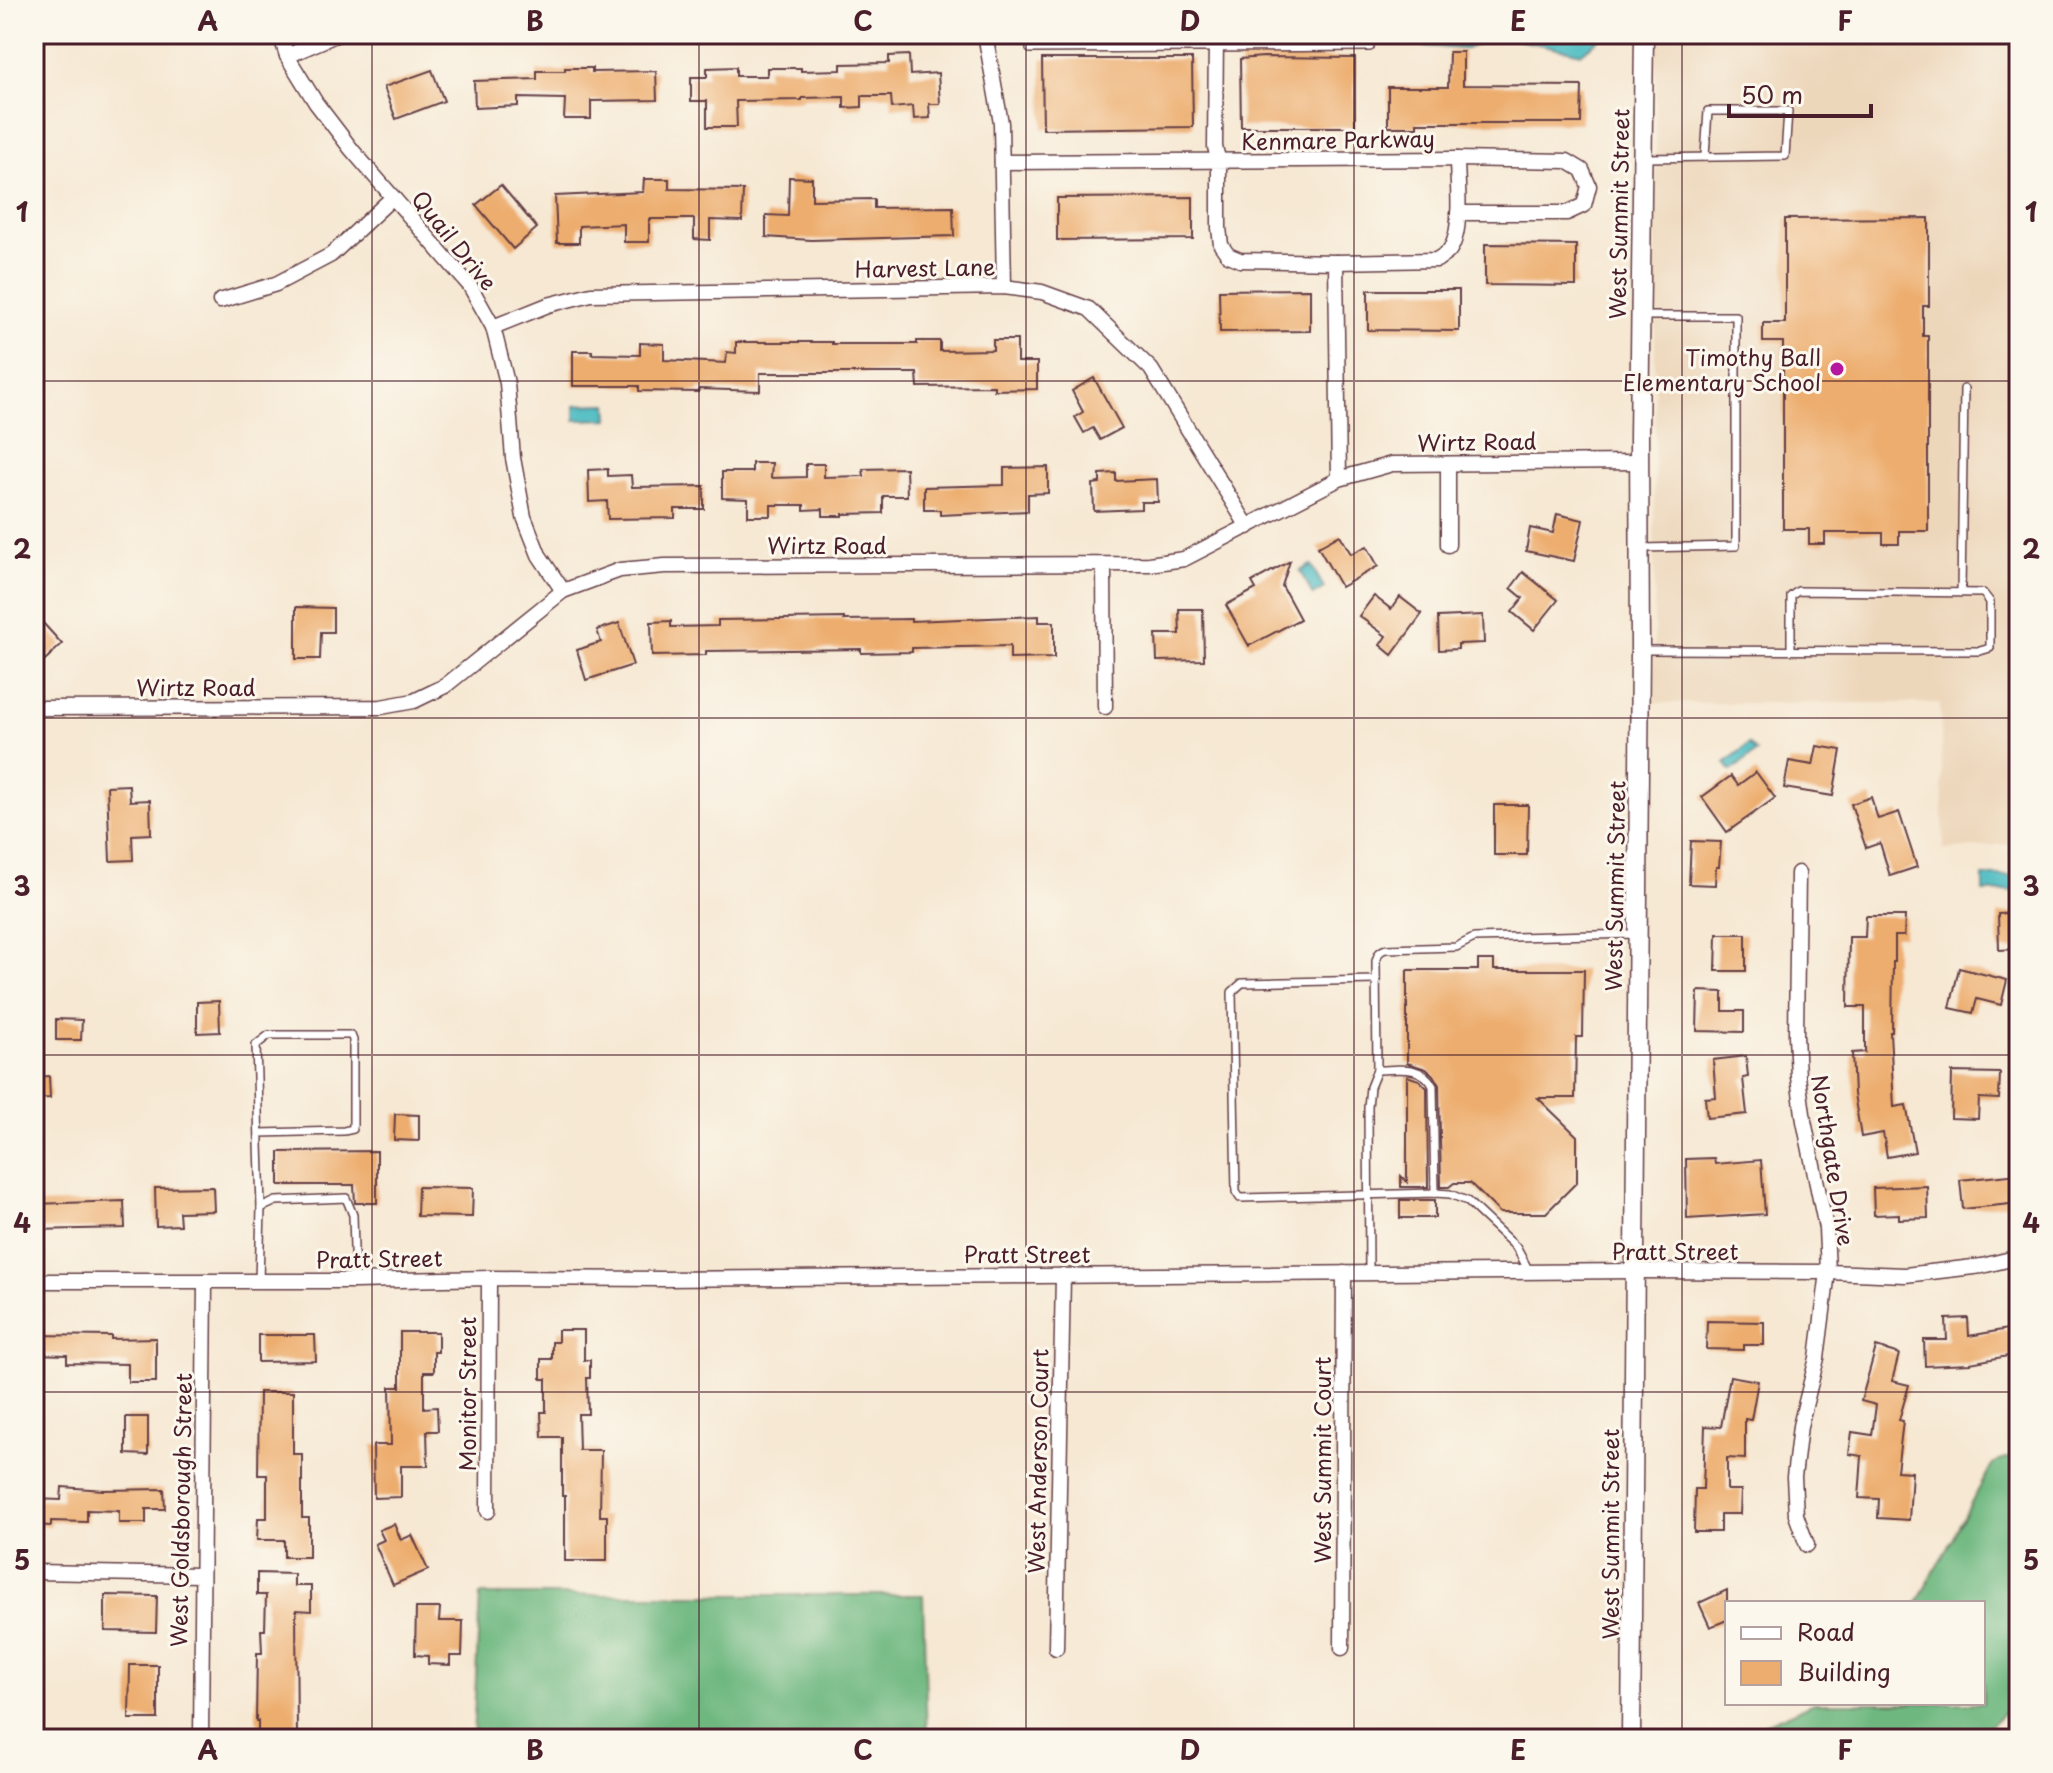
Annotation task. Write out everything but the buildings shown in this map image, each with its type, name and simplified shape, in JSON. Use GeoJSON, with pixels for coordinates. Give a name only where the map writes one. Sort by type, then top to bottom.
{"type":"FeatureCollection","features":[{"type":"Feature","properties":{"kind":"street","name":"Quail Drive"},"geometry":{"type":"LineString","coordinates":[[280,34],[287,56],[316,103],[352,150],[470,286],[493,327],[507,383],[513,458],[524,517],[539,555],[563,591]]}},
{"type":"Feature","properties":{"kind":"street"},"geometry":{"type":"LineString","coordinates":[[287,56],[338,34]]}},
{"type":"Feature","properties":{"kind":"street"},"geometry":{"type":"LineString","coordinates":[[985,34],[1001,123],[1004,287]]}},
{"type":"Feature","properties":{"kind":"street","name":"West Summit Street"},"geometry":{"type":"LineString","coordinates":[[1631,1739],[1644,34]]}},
{"type":"Feature","properties":{"kind":"street"},"geometry":{"type":"LineString","coordinates":[[1216,40],[1215,147],[1219,162]]}},
{"type":"Feature","properties":{"kind":"street","name":"Kenmare Parkway"},"geometry":{"type":"LineString","coordinates":[[1219,162],[1219,228],[1221,245],[1228,255],[1240,260],[1336,262],[1437,260],[1449,250],[1455,237],[1458,213],[1457,159]]}},
{"type":"Feature","properties":{"kind":"street","name":"Kenmare Parkway"},"geometry":{"type":"LineString","coordinates":[[1002,162],[1567,161],[1582,170],[1589,186],[1584,205],[1567,213],[1458,213]]}},
{"type":"Feature","properties":{"kind":"street"},"geometry":{"type":"LineString","coordinates":[[220,301],[276,284],[331,255],[393,197]]}},
{"type":"Feature","properties":{"kind":"street"},"geometry":{"type":"LineString","coordinates":[[1336,262],[1339,479]]}},
{"type":"Feature","properties":{"kind":"street","name":"Harvest Lane"},"geometry":{"type":"LineString","coordinates":[[493,327],[548,305],[591,294],[1004,287],[1042,292],[1089,309],[1151,369],[1248,527]]}},
{"type":"Feature","properties":{"kind":"street","name":"Wirtz Road"},"geometry":{"type":"LineString","coordinates":[[34,708],[381,707],[414,701],[445,686],[563,591],[620,570],[665,566],[1149,564],[1184,559],[1339,479],[1392,464],[1639,462]]}},
{"type":"Feature","properties":{"kind":"street"},"geometry":{"type":"LineString","coordinates":[[1448,464],[1448,545]]}},
{"type":"Feature","properties":{"kind":"street"},"geometry":{"type":"LineString","coordinates":[[1104,565],[1105,707]]}},
{"type":"Feature","properties":{"kind":"street","name":"Northgate Drive"},"geometry":{"type":"LineString","coordinates":[[1798,873],[1798,1077],[1826,1228],[1828,1272],[1817,1358],[1800,1426],[1794,1477],[1796,1515],[1807,1545]]}},
{"type":"Feature","properties":{"kind":"street","name":"Pratt Street"},"geometry":{"type":"LineString","coordinates":[[34,1281],[1635,1271],[1905,1275],[1982,1266],[2019,1257]]}},
{"type":"Feature","properties":{"kind":"street","name":"West Summit Court"},"geometry":{"type":"LineString","coordinates":[[1342,1648],[1344,1273]]}},
{"type":"Feature","properties":{"kind":"street","name":"West Anderson Court"},"geometry":{"type":"LineString","coordinates":[[1056,1648],[1063,1275]]}},
{"type":"Feature","properties":{"kind":"street","name":"Monitor Street"},"geometry":{"type":"LineString","coordinates":[[488,1511],[489,1278]]}},
{"type":"Feature","properties":{"kind":"street","name":"West Goldsborough Street"},"geometry":{"type":"LineString","coordinates":[[201,1739],[205,1281]]}},
{"type":"Feature","properties":{"kind":"street"},"geometry":{"type":"LineString","coordinates":[[34,1572],[201,1575]]}},
{"type":"Feature","properties":{"kind":"lane"},"geometry":{"type":"LineString","coordinates":[[1030,49],[1216,40],[1370,47]]}},
{"type":"Feature","properties":{"kind":"lane"},"geometry":{"type":"LineString","coordinates":[[1643,158],[1785,156],[1788,111],[1708,111],[1705,156]]}},
{"type":"Feature","properties":{"kind":"lane"},"geometry":{"type":"LineString","coordinates":[[1639,548],[1736,546],[1736,316],[1641,316]]}},
{"type":"Feature","properties":{"kind":"lane"},"geometry":{"type":"LineString","coordinates":[[1961,592],[1964,389]]}},
{"type":"Feature","properties":{"kind":"lane"},"geometry":{"type":"LineString","coordinates":[[1640,650],[1980,651],[1990,648],[1990,602],[1983,593],[1798,591],[1791,596],[1791,650]]}},
{"type":"Feature","properties":{"kind":"lane"},"geometry":{"type":"LineString","coordinates":[[1369,1273],[1368,1107],[1370,1087],[1377,1070],[1376,961],[1381,950],[1456,947],[1474,938],[1637,934]]}},
{"type":"Feature","properties":{"kind":"lane"},"geometry":{"type":"LineString","coordinates":[[1376,980],[1242,983],[1232,992],[1236,1192],[1240,1198],[1450,1194],[1467,1201],[1516,1247],[1530,1273]]}},
{"type":"Feature","properties":{"kind":"lane"},"geometry":{"type":"LineString","coordinates":[[259,1133],[353,1129],[351,1035],[269,1035],[256,1045],[261,1208],[259,1281]]}},
{"type":"Feature","properties":{"kind":"lane"},"geometry":{"type":"LineString","coordinates":[[1377,1070],[1421,1072],[1433,1086],[1435,1193]]}},
{"type":"Feature","properties":{"kind":"lane"},"geometry":{"type":"LineString","coordinates":[[261,1208],[276,1201],[346,1198],[353,1215],[355,1281]]}},
{"type":"Feature","properties":{"kind":"shaded area","name":"Timothy Ball Elementary School"},"geometry":{"type":"Polygon","coordinates":[[[1656,34],[2019,34],[2019,843],[1944,850],[1940,703],[1654,703],[1656,34]]]}},
{"type":"Feature","properties":{"kind":"green space"},"geometry":{"type":"Polygon","coordinates":[[[2019,1455],[2019,1697],[1977,1739],[1729,1739],[1809,1705],[1985,1705],[1985,1601],[1918,1601],[1993,1463],[2019,1455]]]}},
{"type":"Feature","properties":{"kind":"green space"},"geometry":{"type":"Polygon","coordinates":[[[480,1595],[923,1595],[927,1739],[473,1739],[480,1595]]]}},
{"type":"Feature","properties":{"kind":"water"},"geometry":{"type":"Polygon","coordinates":[[[1400,34],[1604,35],[1582,53],[1500,36],[1465,49],[1399,44],[1400,34]]]}},
{"type":"Feature","properties":{"kind":"water"},"geometry":{"type":"Polygon","coordinates":[[[608,404],[609,419],[575,420],[575,405],[608,404]]]}},
{"type":"Feature","properties":{"kind":"water"},"geometry":{"type":"Polygon","coordinates":[[[1311,565],[1324,588],[1313,595],[1300,571],[1311,565]]]}},
{"type":"Feature","properties":{"kind":"water"},"geometry":{"type":"Polygon","coordinates":[[[1749,744],[1756,752],[1731,771],[1725,763],[1749,744]]]}},
{"type":"Feature","properties":{"kind":"water"},"geometry":{"type":"Polygon","coordinates":[[[1983,876],[2014,876],[2014,891],[1983,892],[1983,876]]]}},
{"type":"Feature","properties":{"kind":"place","name":"Timothy Ball Elementary School"},"geometry":{"type":"Point","coordinates":[1837,369]}}]}
